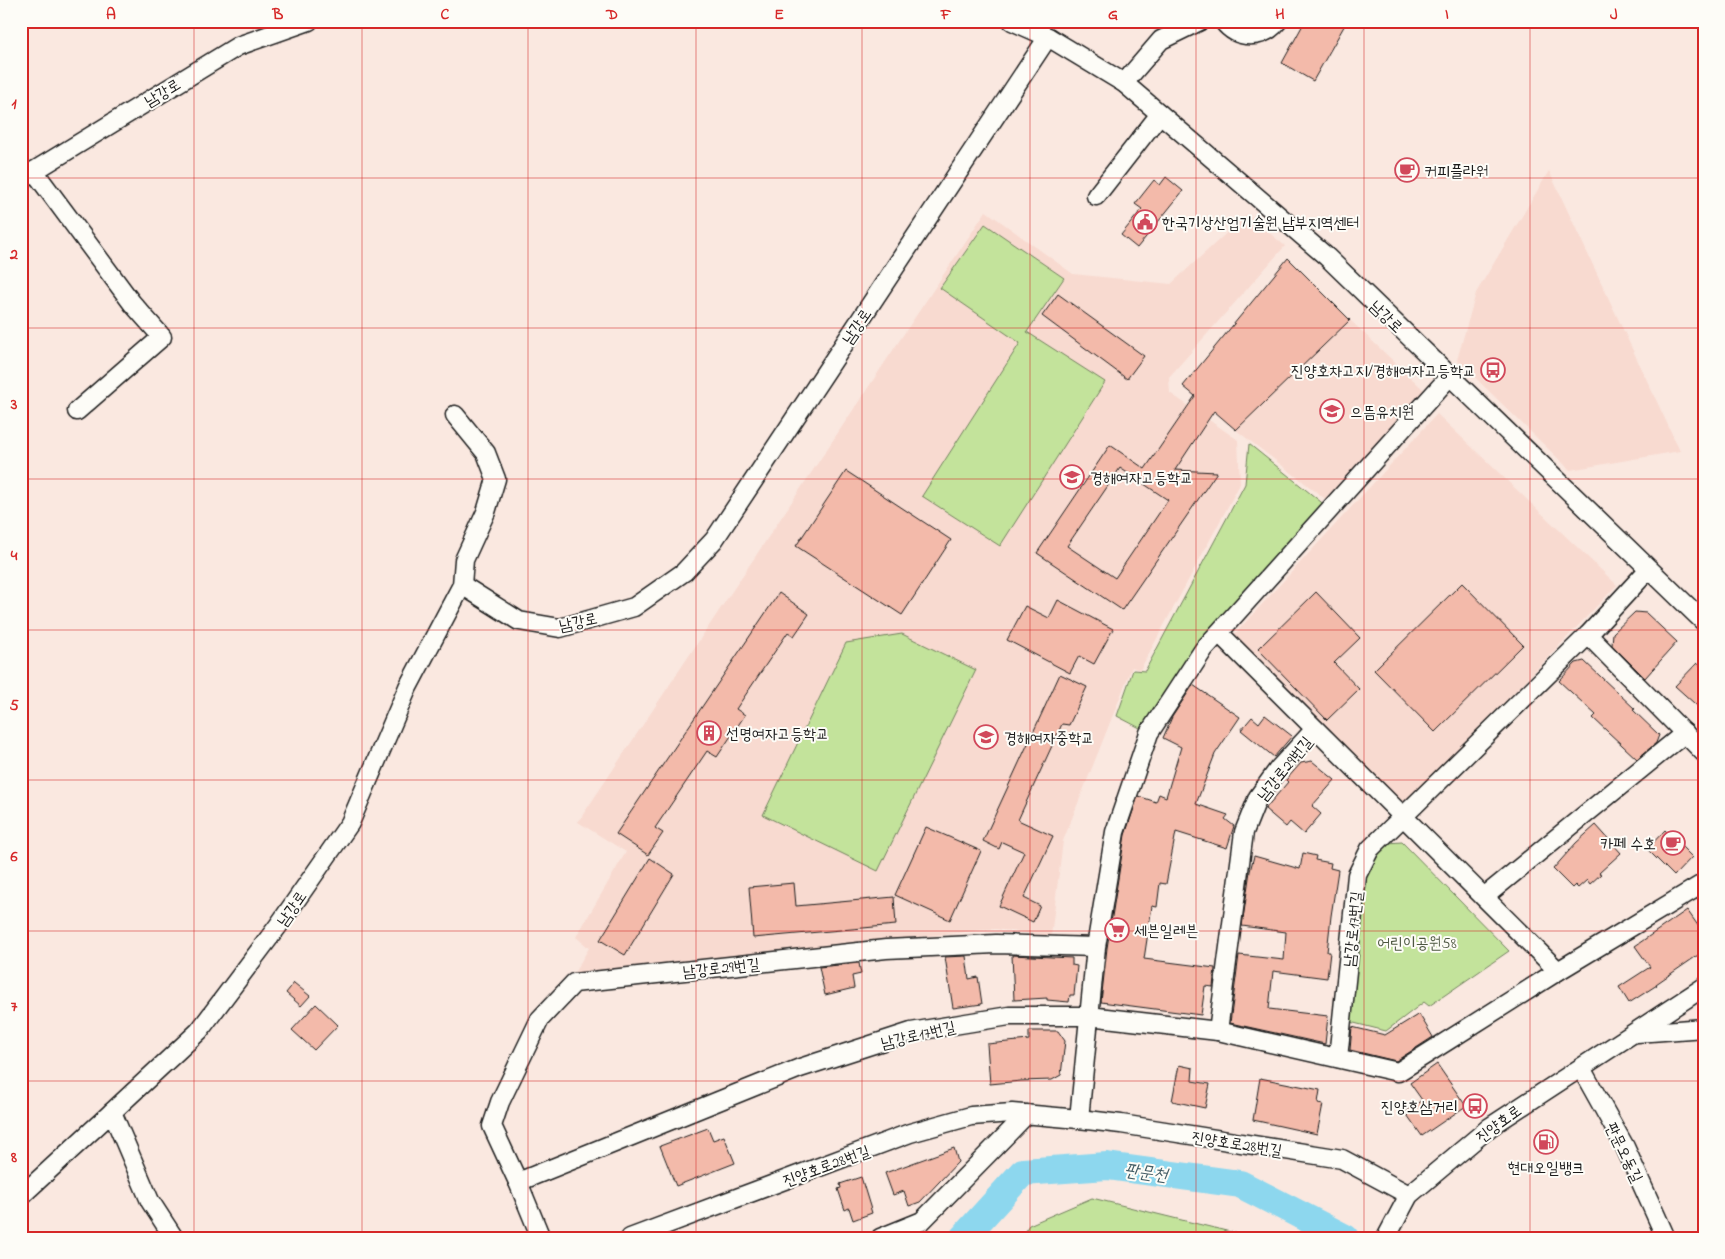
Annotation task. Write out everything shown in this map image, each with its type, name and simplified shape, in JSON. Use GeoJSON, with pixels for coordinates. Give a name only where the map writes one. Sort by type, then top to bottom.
{"type":"FeatureCollection","features":[{"type":"Feature","properties":{"kind":"street","name":"남강로"},"geometry":{"type":"LineString","coordinates":[[27,175],[238,46],[309,21]]}},
{"type":"Feature","properties":{"kind":"street"},"geometry":{"type":"LineString","coordinates":[[1124,83],[1161,40],[1200,21]]}},
{"type":"Feature","properties":{"kind":"street"},"geometry":{"type":"LineString","coordinates":[[1222,21],[1227,27],[1247,36],[1258,35],[1268,31],[1278,21]]}},
{"type":"Feature","properties":{"kind":"street","name":"남강로"},"geometry":{"type":"LineString","coordinates":[[1013,22],[1048,37],[1124,83],[1327,257],[1704,622]]}},
{"type":"Feature","properties":{"kind":"street","name":"남강로"},"geometry":{"type":"LineString","coordinates":[[21,1196],[199,1031],[278,926],[350,823],[408,687],[462,585],[519,621],[560,628],[634,607],[684,572],[714,540],[1048,37]]}},
{"type":"Feature","properties":{"kind":"street"},"geometry":{"type":"LineString","coordinates":[[1096,196],[1160,114]]}},
{"type":"Feature","properties":{"kind":"street"},"geometry":{"type":"LineString","coordinates":[[27,175],[162,337],[77,411]]}},
{"type":"Feature","properties":{"kind":"street"},"geometry":{"type":"LineString","coordinates":[[1079,1118],[1096,947],[1115,832],[1149,733],[1204,650],[1450,376]]}},
{"type":"Feature","properties":{"kind":"street"},"geometry":{"type":"LineString","coordinates":[[455,415],[486,453],[496,480],[486,512],[464,560],[462,585]]}},
{"type":"Feature","properties":{"kind":"street","name":"남강로17번길"},"geometry":{"type":"LineString","coordinates":[[1338,1058],[1357,876],[1370,849],[1588,635],[1649,569]]}},
{"type":"Feature","properties":{"kind":"street","name":"남강로29번길"},"geometry":{"type":"LineString","coordinates":[[1218,1031],[1244,832],[1258,796],[1279,768],[1316,729],[1219,633]]}},
{"type":"Feature","properties":{"kind":"street"},"geometry":{"type":"LineString","coordinates":[[1588,635],[1704,753]]}},
{"type":"Feature","properties":{"kind":"street"},"geometry":{"type":"LineString","coordinates":[[1316,729],[1558,971]]}},
{"type":"Feature","properties":{"kind":"street"},"geometry":{"type":"LineString","coordinates":[[1484,897],[1685,733]]}},
{"type":"Feature","properties":{"kind":"street","name":"남강로17번길"},"geometry":{"type":"LineString","coordinates":[[518,1182],[800,1068],[911,1032],[1009,1016],[1089,1016],[1218,1031],[1398,1072],[1558,971],[1704,883]]}},
{"type":"Feature","properties":{"kind":"street","name":"남강로29번길"},"geometry":{"type":"LineString","coordinates":[[541,1238],[492,1126],[500,1102],[540,1019],[574,983],[886,949],[996,944],[1096,947]]}},
{"type":"Feature","properties":{"kind":"street","name":"진양호로"},"geometry":{"type":"LineString","coordinates":[[1386,1238],[1409,1195],[1490,1127],[1704,987]]}},
{"type":"Feature","properties":{"kind":"street","name":"진양호로"},"geometry":{"type":"LineString","coordinates":[[1634,1034],[1704,1028]]}},
{"type":"Feature","properties":{"kind":"street","name":"판문오동길"},"geometry":{"type":"LineString","coordinates":[[1580,1068],[1625,1148],[1666,1238]]}},
{"type":"Feature","properties":{"kind":"street"},"geometry":{"type":"LineString","coordinates":[[112,1112],[150,1201],[174,1238]]}},
{"type":"Feature","properties":{"kind":"street","name":"진양호로28번길"},"geometry":{"type":"LineString","coordinates":[[630,1238],[910,1133],[971,1116],[1012,1113],[1079,1118],[1342,1159],[1409,1195]]}},
{"type":"Feature","properties":{"kind":"street"},"geometry":{"type":"LineString","coordinates":[[880,1238],[922,1221],[1027,1114]]}},
{"type":"Feature","properties":{"kind":"shaded area"},"geometry":{"type":"Polygon","coordinates":[[[1549,171],[1680,451],[1570,470],[1457,360],[1476,293],[1549,171]]]}},
{"type":"Feature","properties":{"kind":"shaded area"},"geometry":{"type":"Polygon","coordinates":[[[986,211],[1073,274],[1171,284],[1247,214],[1285,246],[1169,377],[1170,393],[1238,440],[1240,484],[1140,670],[1132,667],[1063,841],[1051,936],[995,929],[574,973],[589,948],[576,937],[626,852],[578,822],[986,211]]]}},
{"type":"Feature","properties":{"kind":"shaded area","name":"으뜸유치원"},"geometry":{"type":"Polygon","coordinates":[[[1350,320],[1426,392],[1328,501],[1236,430],[1350,320]]]}},
{"type":"Feature","properties":{"kind":"shaded area"},"geometry":{"type":"Polygon","coordinates":[[[1437,414],[1617,585],[1403,809],[1231,638],[1437,414]]]}},
{"type":"Feature","properties":{"kind":"green space"},"geometry":{"type":"Polygon","coordinates":[[[985,224],[1064,278],[1027,332],[1105,382],[1000,546],[922,496],[1020,343],[940,288],[985,224]]]}},
{"type":"Feature","properties":{"kind":"green space"},"geometry":{"type":"Polygon","coordinates":[[[1249,444],[1326,506],[1213,628],[1140,728],[1117,716],[1133,670],[1145,671],[1245,484],[1249,444]]]}},
{"type":"Feature","properties":{"kind":"green space"},"geometry":{"type":"Polygon","coordinates":[[[902,634],[976,670],[878,871],[763,815],[846,643],[902,634]]]}},
{"type":"Feature","properties":{"kind":"green space","name":"어린이공원58"},"geometry":{"type":"Polygon","coordinates":[[[1402,842],[1509,951],[1429,1006],[1424,1002],[1386,1031],[1346,1021],[1363,880],[1386,843],[1402,842]]]}},
{"type":"Feature","properties":{"kind":"green space"},"geometry":{"type":"Polygon","coordinates":[[[1092,1198],[1255,1238],[1020,1238],[1029,1225],[1092,1198]]]}},
{"type":"Feature","properties":{"kind":"building"},"geometry":{"type":"Polygon","coordinates":[[[1305,21],[1347,21],[1313,81],[1282,63],[1305,21]]]}},
{"type":"Feature","properties":{"kind":"building","name":"한국기상산업기술원 남부지역센터"},"geometry":{"type":"Polygon","coordinates":[[[1166,177],[1183,191],[1137,248],[1121,235],[1142,209],[1135,204],[1154,180],[1160,185],[1166,177]]]}},
{"type":"Feature","properties":{"kind":"building"},"geometry":{"type":"Polygon","coordinates":[[[1288,258],[1350,320],[1236,430],[1214,411],[1175,470],[1217,472],[1122,610],[1037,553],[1110,445],[1145,469],[1195,396],[1183,386],[1288,258]],[[1120,468],[1067,546],[1115,578],[1168,500],[1120,468]]]}},
{"type":"Feature","properties":{"kind":"building"},"geometry":{"type":"Polygon","coordinates":[[[1058,294],[1144,356],[1127,379],[1042,316],[1058,294]]]}},
{"type":"Feature","properties":{"kind":"building"},"geometry":{"type":"Polygon","coordinates":[[[846,471],[951,540],[902,615],[796,546],[846,471]]]}},
{"type":"Feature","properties":{"kind":"building"},"geometry":{"type":"Polygon","coordinates":[[[1462,583],[1523,645],[1435,732],[1374,670],[1462,583]]]}},
{"type":"Feature","properties":{"kind":"building"},"geometry":{"type":"Polygon","coordinates":[[[1316,592],[1360,638],[1334,663],[1359,689],[1327,720],[1258,649],[1316,592]]]}},
{"type":"Feature","properties":{"kind":"building","name":"선명여자고등학교"},"geometry":{"type":"Polygon","coordinates":[[[779,593],[809,614],[794,636],[788,632],[736,709],[745,715],[717,757],[707,751],[655,828],[663,833],[648,855],[616,834],[779,593]]]}},
{"type":"Feature","properties":{"kind":"building"},"geometry":{"type":"Polygon","coordinates":[[[1058,600],[1113,629],[1094,664],[1079,656],[1070,673],[1007,640],[1025,606],[1049,618],[1058,600]]]}},
{"type":"Feature","properties":{"kind":"building"},"geometry":{"type":"Polygon","coordinates":[[[1635,612],[1646,613],[1677,642],[1645,678],[1612,645],[1613,633],[1635,612]]]}},
{"type":"Feature","properties":{"kind":"building"},"geometry":{"type":"Polygon","coordinates":[[[1584,661],[1635,709],[1633,710],[1659,735],[1656,743],[1637,759],[1593,718],[1596,715],[1559,681],[1576,663],[1584,661]]]}},
{"type":"Feature","properties":{"kind":"building"},"geometry":{"type":"Polygon","coordinates":[[[1697,663],[1704,669],[1704,712],[1675,686],[1697,663]]]}},
{"type":"Feature","properties":{"kind":"building","name":"경해여자중학교"},"geometry":{"type":"Polygon","coordinates":[[[1060,674],[1087,687],[1069,725],[1062,724],[1018,820],[1053,836],[1024,898],[1040,906],[1033,922],[999,906],[1024,852],[1002,842],[999,849],[983,841],[1060,674]]]}},
{"type":"Feature","properties":{"kind":"building"},"geometry":{"type":"Polygon","coordinates":[[[1193,685],[1240,717],[1215,754],[1196,804],[1228,815],[1225,819],[1234,826],[1227,848],[1176,832],[1166,884],[1160,883],[1157,907],[1152,906],[1144,959],[1215,968],[1213,987],[1205,986],[1201,1015],[1101,1002],[1107,948],[1125,835],[1138,796],[1156,802],[1159,794],[1166,797],[1181,747],[1163,738],[1172,717],[1193,685]]]}},
{"type":"Feature","properties":{"kind":"building"},"geometry":{"type":"Polygon","coordinates":[[[1265,715],[1292,736],[1274,757],[1241,730],[1252,717],[1259,723],[1265,715]]]}},
{"type":"Feature","properties":{"kind":"building"},"geometry":{"type":"Polygon","coordinates":[[[1312,761],[1335,780],[1312,806],[1321,814],[1304,834],[1290,822],[1286,827],[1265,809],[1301,763],[1312,761]]]}},
{"type":"Feature","properties":{"kind":"building"},"geometry":{"type":"Polygon","coordinates":[[[1596,825],[1621,853],[1590,884],[1587,880],[1578,888],[1575,885],[1572,888],[1553,869],[1576,843],[1596,825]]]}},
{"type":"Feature","properties":{"kind":"building"},"geometry":{"type":"Polygon","coordinates":[[[926,827],[981,851],[950,920],[895,895],[926,827]]]}},
{"type":"Feature","properties":{"kind":"building"},"geometry":{"type":"Polygon","coordinates":[[[1665,830],[1692,857],[1674,876],[1647,849],[1665,830]]]}},
{"type":"Feature","properties":{"kind":"building"},"geometry":{"type":"Polygon","coordinates":[[[1303,853],[1316,856],[1315,860],[1331,863],[1330,868],[1338,870],[1327,952],[1330,952],[1327,978],[1273,971],[1269,1009],[1328,1016],[1325,1044],[1230,1023],[1239,955],[1284,960],[1286,932],[1242,926],[1254,856],[1300,869],[1303,853]]]}},
{"type":"Feature","properties":{"kind":"building"},"geometry":{"type":"Polygon","coordinates":[[[650,858],[674,874],[625,955],[600,940],[650,858]]]}},
{"type":"Feature","properties":{"kind":"building"},"geometry":{"type":"Polygon","coordinates":[[[794,883],[796,906],[894,897],[896,925],[753,938],[749,887],[794,883]]]}},
{"type":"Feature","properties":{"kind":"building"},"geometry":{"type":"Polygon","coordinates":[[[1687,910],[1704,934],[1704,951],[1629,1003],[1619,987],[1650,967],[1635,946],[1687,910]]]}},
{"type":"Feature","properties":{"kind":"building"},"geometry":{"type":"Polygon","coordinates":[[[1012,955],[1072,958],[1072,965],[1077,966],[1074,995],[1070,995],[1069,1002],[1047,1000],[1047,998],[1014,1000],[1012,955]]]}},
{"type":"Feature","properties":{"kind":"building"},"geometry":{"type":"Polygon","coordinates":[[[966,956],[969,979],[978,977],[982,1004],[953,1008],[945,957],[966,956]]]}},
{"type":"Feature","properties":{"kind":"building"},"geometry":{"type":"Polygon","coordinates":[[[859,963],[861,974],[852,976],[854,988],[825,995],[819,967],[859,963]]]}},
{"type":"Feature","properties":{"kind":"building"},"geometry":{"type":"Polygon","coordinates":[[[294,983],[310,996],[301,1006],[286,993],[294,983]]]}},
{"type":"Feature","properties":{"kind":"building"},"geometry":{"type":"Polygon","coordinates":[[[316,1004],[338,1025],[314,1050],[292,1030],[316,1004]]]}},
{"type":"Feature","properties":{"kind":"building"},"geometry":{"type":"Polygon","coordinates":[[[1419,1014],[1433,1037],[1396,1061],[1350,1050],[1352,1027],[1385,1035],[1419,1014]]]}},
{"type":"Feature","properties":{"kind":"building"},"geometry":{"type":"Polygon","coordinates":[[[1029,1031],[1058,1031],[1065,1041],[1061,1075],[1052,1080],[990,1084],[987,1044],[1029,1040],[1029,1031]]]}},
{"type":"Feature","properties":{"kind":"building"},"geometry":{"type":"Polygon","coordinates":[[[1437,1064],[1466,1106],[1422,1136],[1405,1112],[1422,1100],[1410,1083],[1437,1064]]]}},
{"type":"Feature","properties":{"kind":"building"},"geometry":{"type":"Polygon","coordinates":[[[1179,1065],[1193,1068],[1192,1081],[1210,1084],[1205,1108],[1172,1101],[1179,1065]]]}},
{"type":"Feature","properties":{"kind":"building"},"geometry":{"type":"Polygon","coordinates":[[[1260,1078],[1320,1090],[1318,1103],[1323,1104],[1317,1134],[1253,1120],[1260,1078]]]}},
{"type":"Feature","properties":{"kind":"building"},"geometry":{"type":"Polygon","coordinates":[[[708,1128],[713,1140],[724,1136],[735,1163],[676,1186],[660,1146],[708,1128]]]}},
{"type":"Feature","properties":{"kind":"building"},"geometry":{"type":"Polygon","coordinates":[[[954,1148],[958,1162],[920,1202],[909,1206],[904,1191],[893,1195],[885,1173],[954,1148]]]}},
{"type":"Feature","properties":{"kind":"building"},"geometry":{"type":"Polygon","coordinates":[[[861,1177],[872,1213],[853,1220],[849,1208],[845,1210],[838,1189],[841,1188],[840,1184],[861,1177]]]}},
{"type":"Feature","properties":{"kind":"waterway","name":"판문천"},"geometry":{"type":"LineString","coordinates":[[963,1238],[1023,1172],[1107,1166],[1240,1184],[1345,1238]]}},
{"type":"Feature","properties":{"kind":"place","name":"커피플라워"},"geometry":{"type":"Point","coordinates":[1407,170]}},
{"type":"Feature","properties":{"kind":"place","name":"한국기상산업기술원 남부지역센터"},"geometry":{"type":"Point","coordinates":[1145,222]}},
{"type":"Feature","properties":{"kind":"place","name":"진양호차고지/경해여자고등학교"},"geometry":{"type":"Point","coordinates":[1493,370]}},
{"type":"Feature","properties":{"kind":"place","name":"으뜸유치원"},"geometry":{"type":"Point","coordinates":[1332,411]}},
{"type":"Feature","properties":{"kind":"place","name":"경해여자고등학교"},"geometry":{"type":"Point","coordinates":[1072,477]}},
{"type":"Feature","properties":{"kind":"place","name":"선명여자고등학교"},"geometry":{"type":"Point","coordinates":[709,733]}},
{"type":"Feature","properties":{"kind":"place","name":"경해여자중학교"},"geometry":{"type":"Point","coordinates":[986,737]}},
{"type":"Feature","properties":{"kind":"place","name":"카페 수호"},"geometry":{"type":"Point","coordinates":[1673,843]}},
{"type":"Feature","properties":{"kind":"place","name":"세븐일레븐"},"geometry":{"type":"Point","coordinates":[1117,930]}},
{"type":"Feature","properties":{"kind":"place","name":"진양호삼거리"},"geometry":{"type":"Point","coordinates":[1475,1106]}},
{"type":"Feature","properties":{"kind":"place","name":"현대오일뱅크"},"geometry":{"type":"Point","coordinates":[1546,1142]}}]}
